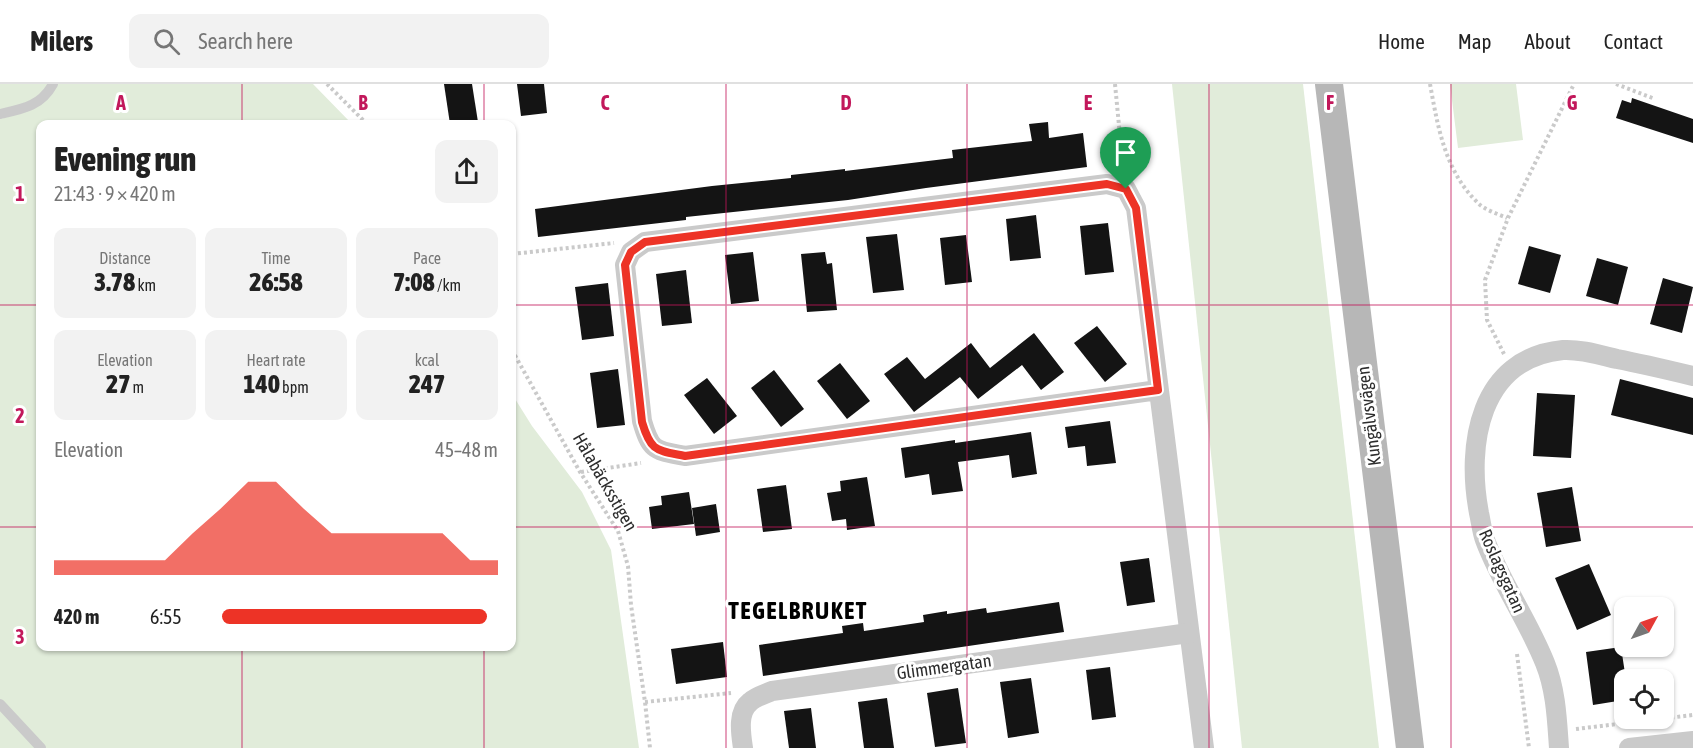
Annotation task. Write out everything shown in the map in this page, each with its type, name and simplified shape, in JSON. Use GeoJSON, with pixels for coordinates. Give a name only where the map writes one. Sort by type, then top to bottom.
{"type":"FeatureCollection","features":[{"type":"Feature","properties":{"kind":"main road","name":"Kungälvsvägen"},"geometry":{"type":"LineString","coordinates":[[1329,84],[1410,748]]}},
{"type":"Feature","properties":{"kind":"street"},"geometry":{"type":"LineString","coordinates":[[1158,390],[685,456],[658,451],[648,441],[642,422],[625,265],[631,252],[645,242],[1107,184],[1126,189],[1136,208],[1204,748]]}},
{"type":"Feature","properties":{"kind":"street","name":"Roslagsgatan"},"geometry":{"type":"LineString","coordinates":[[1558,739],[1555,704],[1546,664],[1504,585],[1484,538],[1475,491],[1474,451],[1481,415],[1497,386],[1514,368],[1543,354],[1565,350],[1593,353],[1693,376]]}},
{"type":"Feature","properties":{"kind":"street","name":"Glimmergatan"},"geometry":{"type":"LineString","coordinates":[[749,702],[772,691],[1190,633]]}},
{"type":"Feature","properties":{"kind":"street"},"geometry":{"type":"LineString","coordinates":[[743,748],[742,714],[749,702]]}},
{"type":"Feature","properties":{"kind":"street"},"geometry":{"type":"LineString","coordinates":[[1629,748],[1693,741]]}},
{"type":"Feature","properties":{"kind":"lane"},"geometry":{"type":"LineString","coordinates":[[0,114],[25,109],[46,96],[53,84]]}},
{"type":"Feature","properties":{"kind":"lane"},"geometry":{"type":"LineString","coordinates":[[0,704],[41,748]]}},
{"type":"Feature","properties":{"kind":"path"},"geometry":{"type":"LineString","coordinates":[[329,84],[363,120]]}},
{"type":"Feature","properties":{"kind":"path"},"geometry":{"type":"LineString","coordinates":[[1115,84],[1126,189]]}},
{"type":"Feature","properties":{"kind":"path"},"geometry":{"type":"LineString","coordinates":[[1430,84],[1438,127],[1453,171],[1479,205],[1508,219]]}},
{"type":"Feature","properties":{"kind":"path"},"geometry":{"type":"LineString","coordinates":[[1514,368],[1499,347],[1487,320],[1485,280],[1508,219],[1574,84]]}},
{"type":"Feature","properties":{"kind":"path"},"geometry":{"type":"LineString","coordinates":[[1616,84],[1655,99]]}},
{"type":"Feature","properties":{"kind":"path"},"geometry":{"type":"LineString","coordinates":[[516,254],[621,242],[631,252]]}},
{"type":"Feature","properties":{"kind":"path","name":"Hålabäcksstigen"},"geometry":{"type":"LineString","coordinates":[[516,357],[580,472],[618,531],[628,566],[650,748]]}},
{"type":"Feature","properties":{"kind":"path"},"geometry":{"type":"LineString","coordinates":[[580,472],[639,464],[651,459],[658,451]]}},
{"type":"Feature","properties":{"kind":"path"},"geometry":{"type":"LineString","coordinates":[[645,702],[738,692],[749,702]]}},
{"type":"Feature","properties":{"kind":"path"},"geometry":{"type":"LineString","coordinates":[[1529,748],[1528,736],[1558,739],[1693,716]]}},
{"type":"Feature","properties":{"kind":"green space"},"geometry":{"type":"Polygon","coordinates":[[[0,84],[313,84],[348,120],[36,120],[36,651],[516,651],[516,400],[532,426],[582,492],[611,550],[639,748],[0,748],[0,84]]]}},
{"type":"Feature","properties":{"kind":"green space"},"geometry":{"type":"Polygon","coordinates":[[[1172,84],[1303,84],[1379,748],[1242,748],[1172,84]]]}},
{"type":"Feature","properties":{"kind":"green space"},"geometry":{"type":"Polygon","coordinates":[[[1450,84],[1516,84],[1523,140],[1458,148],[1450,84]]]}},
{"type":"Feature","properties":{"kind":"building"},"geometry":{"type":"Polygon","coordinates":[[[444,84],[472,84],[478,120],[449,120],[444,84]]]}},
{"type":"Feature","properties":{"kind":"building"},"geometry":{"type":"Polygon","coordinates":[[[517,84],[544,84],[547,113],[521,116],[517,84]]]}},
{"type":"Feature","properties":{"kind":"building"},"geometry":{"type":"Polygon","coordinates":[[[1632,98],[1693,119],[1693,143],[1616,118],[1622,100],[1631,103],[1632,98]]]}},
{"type":"Feature","properties":{"kind":"building"},"geometry":{"type":"Polygon","coordinates":[[[1048,122],[1049,138],[1083,133],[1087,167],[848,200],[686,217],[686,220],[538,237],[535,209],[791,178],[791,175],[953,158],[952,150],[1032,141],[1029,124],[1048,122]]]}},
{"type":"Feature","properties":{"kind":"building"},"geometry":{"type":"Polygon","coordinates":[[[1036,215],[1041,258],[1010,261],[1006,219],[1036,215]]]}},
{"type":"Feature","properties":{"kind":"building"},"geometry":{"type":"Polygon","coordinates":[[[1108,223],[1114,272],[1085,275],[1080,226],[1108,223]]]}},
{"type":"Feature","properties":{"kind":"building"},"geometry":{"type":"Polygon","coordinates":[[[897,234],[904,290],[873,293],[866,237],[897,234]]]}},
{"type":"Feature","properties":{"kind":"building"},"geometry":{"type":"Polygon","coordinates":[[[966,235],[972,282],[945,285],[940,238],[966,235]]]}},
{"type":"Feature","properties":{"kind":"building"},"geometry":{"type":"Polygon","coordinates":[[[1529,246],[1561,255],[1550,293],[1518,284],[1529,246]]]}},
{"type":"Feature","properties":{"kind":"building"},"geometry":{"type":"Polygon","coordinates":[[[753,252],[759,301],[731,304],[725,255],[753,252]]]}},
{"type":"Feature","properties":{"kind":"building"},"geometry":{"type":"Polygon","coordinates":[[[825,252],[827,264],[832,263],[837,310],[807,312],[801,254],[825,252]]]}},
{"type":"Feature","properties":{"kind":"building"},"geometry":{"type":"Polygon","coordinates":[[[1597,258],[1628,267],[1618,305],[1586,296],[1597,258]]]}},
{"type":"Feature","properties":{"kind":"building"},"geometry":{"type":"Polygon","coordinates":[[[686,270],[692,323],[662,326],[656,274],[686,270]]]}},
{"type":"Feature","properties":{"kind":"building"},"geometry":{"type":"Polygon","coordinates":[[[1663,278],[1693,287],[1682,333],[1650,324],[1663,278]]]}},
{"type":"Feature","properties":{"kind":"building"},"geometry":{"type":"Polygon","coordinates":[[[608,283],[614,336],[582,340],[575,287],[608,283]]]}},
{"type":"Feature","properties":{"kind":"building"},"geometry":{"type":"Polygon","coordinates":[[[1097,326],[1127,364],[1105,382],[1074,343],[1097,326]]]}},
{"type":"Feature","properties":{"kind":"building"},"geometry":{"type":"Polygon","coordinates":[[[1034,333],[1064,372],[1041,390],[1022,365],[978,399],[960,377],[914,412],[884,374],[907,357],[925,379],[971,343],[990,368],[1034,333]]]}},
{"type":"Feature","properties":{"kind":"building"},"geometry":{"type":"Polygon","coordinates":[[[840,363],[870,401],[847,419],[817,381],[840,363]]]}},
{"type":"Feature","properties":{"kind":"building"},"geometry":{"type":"Polygon","coordinates":[[[618,369],[625,425],[597,428],[590,373],[618,369]]]}},
{"type":"Feature","properties":{"kind":"building"},"geometry":{"type":"Polygon","coordinates":[[[774,370],[804,409],[781,427],[751,388],[774,370]]]}},
{"type":"Feature","properties":{"kind":"building"},"geometry":{"type":"Polygon","coordinates":[[[707,378],[737,416],[714,434],[684,395],[707,378]]]}},
{"type":"Feature","properties":{"kind":"building"},"geometry":{"type":"Polygon","coordinates":[[[1620,379],[1693,398],[1693,435],[1611,415],[1620,379]]]}},
{"type":"Feature","properties":{"kind":"building"},"geometry":{"type":"Polygon","coordinates":[[[1537,393],[1575,395],[1571,458],[1533,456],[1537,393]]]}},
{"type":"Feature","properties":{"kind":"building"},"geometry":{"type":"Polygon","coordinates":[[[1110,421],[1116,463],[1087,466],[1085,446],[1068,448],[1065,427],[1110,421]]]}},
{"type":"Feature","properties":{"kind":"building"},"geometry":{"type":"Polygon","coordinates":[[[1031,432],[1037,474],[1012,478],[1009,455],[958,462],[963,491],[932,495],[929,474],[905,478],[901,448],[1031,432]]]}},
{"type":"Feature","properties":{"kind":"building"},"geometry":{"type":"Polygon","coordinates":[[[867,477],[875,526],[847,530],[846,519],[832,521],[827,493],[841,491],[840,481],[867,477]]]}},
{"type":"Feature","properties":{"kind":"building"},"geometry":{"type":"Polygon","coordinates":[[[786,485],[792,529],[763,532],[757,489],[786,485]]]}},
{"type":"Feature","properties":{"kind":"building"},"geometry":{"type":"Polygon","coordinates":[[[1572,487],[1581,541],[1546,547],[1537,493],[1572,487]]]}},
{"type":"Feature","properties":{"kind":"building"},"geometry":{"type":"Polygon","coordinates":[[[689,492],[694,524],[652,529],[649,507],[662,505],[661,496],[689,492]]]}},
{"type":"Feature","properties":{"kind":"building"},"geometry":{"type":"Polygon","coordinates":[[[716,504],[720,532],[696,536],[692,508],[716,504]]]}},
{"type":"Feature","properties":{"kind":"building"},"geometry":{"type":"Polygon","coordinates":[[[1149,558],[1155,602],[1127,606],[1120,562],[1149,558]]]}},
{"type":"Feature","properties":{"kind":"building"},"geometry":{"type":"Polygon","coordinates":[[[1589,564],[1611,615],[1577,630],[1555,578],[1589,564]]]}},
{"type":"Feature","properties":{"kind":"building"},"geometry":{"type":"Polygon","coordinates":[[[1059,602],[1064,632],[763,676],[759,645],[843,633],[842,626],[863,623],[864,631],[924,622],[923,615],[947,611],[947,614],[986,608],[987,613],[1059,602]]]}},
{"type":"Feature","properties":{"kind":"building"},"geometry":{"type":"Polygon","coordinates":[[[723,642],[727,677],[676,684],[671,649],[723,642]]]}},
{"type":"Feature","properties":{"kind":"building"},"geometry":{"type":"Polygon","coordinates":[[[1614,648],[1614,657],[1623,657],[1624,669],[1614,669],[1614,702],[1593,705],[1586,652],[1614,648]]]}},
{"type":"Feature","properties":{"kind":"building"},"geometry":{"type":"Polygon","coordinates":[[[1110,667],[1116,717],[1092,720],[1086,670],[1110,667]]]}},
{"type":"Feature","properties":{"kind":"building"},"geometry":{"type":"Polygon","coordinates":[[[1031,678],[1039,733],[1008,738],[1000,682],[1031,678]]]}},
{"type":"Feature","properties":{"kind":"building"},"geometry":{"type":"Polygon","coordinates":[[[958,688],[966,743],[935,747],[927,693],[958,688]]]}},
{"type":"Feature","properties":{"kind":"building"},"geometry":{"type":"Polygon","coordinates":[[[887,698],[894,748],[864,748],[858,702],[887,698]]]}},
{"type":"Feature","properties":{"kind":"building"},"geometry":{"type":"Polygon","coordinates":[[[811,708],[816,748],[789,748],[784,711],[811,708]]]}},
{"type":"Feature","properties":{"kind":"district","name":"TEGELBRUKET"},"geometry":{"type":"Point","coordinates":[798,611]}},
{"type":"Feature","properties":{"kind":"route"},"geometry":{"type":"LineString","coordinates":[[1107,184],[1126,189],[1136,208],[1158,390],[685,456],[658,451],[648,441],[642,422],[625,265],[631,252],[645,242],[1107,184]]}}]}
